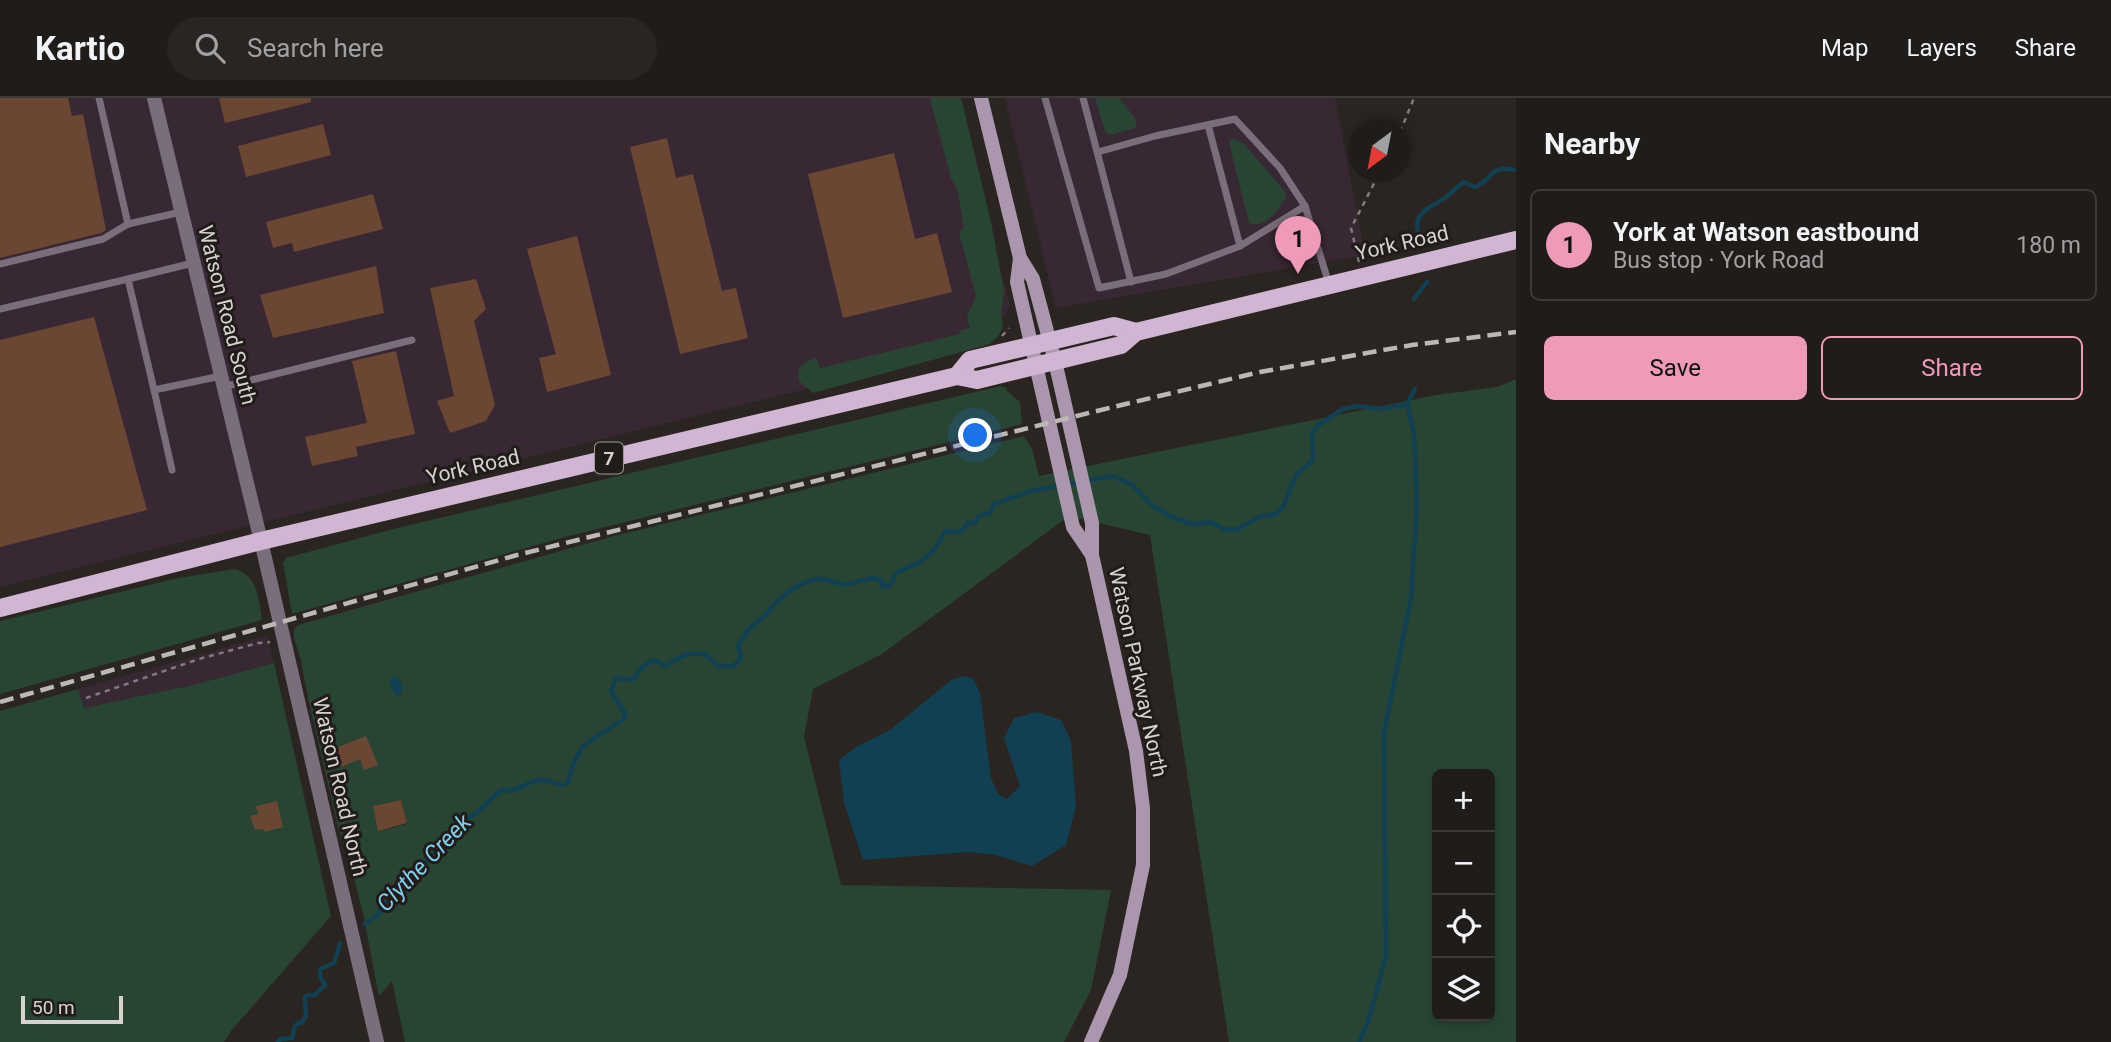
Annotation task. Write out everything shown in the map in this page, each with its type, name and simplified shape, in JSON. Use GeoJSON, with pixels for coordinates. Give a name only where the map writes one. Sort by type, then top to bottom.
{"type":"FeatureCollection","features":[{"type":"Feature","properties":{"kind":"main road"},"geometry":{"type":"LineString","coordinates":[[981,98],[1020,258]]}},
{"type":"Feature","properties":{"kind":"main road","name":"York Road"},"geometry":{"type":"LineString","coordinates":[[0,608],[261,541],[957,376],[977,380],[1035,366],[1121,345],[1136,332],[1516,240]]}},
{"type":"Feature","properties":{"kind":"main road","name":"Watson Parkway North"},"geometry":{"type":"LineString","coordinates":[[1020,258],[1033,279],[1055,361],[1092,523],[1092,555],[1136,751],[1143,819],[1143,865],[1120,975],[1091,1042]]}},
{"type":"Feature","properties":{"kind":"main road","name":"Watson Parkway North"},"geometry":{"type":"LineString","coordinates":[[1020,258],[1017,282],[1055,454],[1073,527],[1092,555]]}},
{"type":"Feature","properties":{"kind":"main road","name":"York Road"},"geometry":{"type":"LineString","coordinates":[[957,376],[970,360],[1114,326],[1136,332]]}},
{"type":"Feature","properties":{"kind":"street","name":"Watson Road South"},"geometry":{"type":"LineString","coordinates":[[154,98],[261,541]]}},
{"type":"Feature","properties":{"kind":"street","name":"Watson Road North"},"geometry":{"type":"LineString","coordinates":[[261,541],[377,1042]]}},
{"type":"Feature","properties":{"kind":"lane"},"geometry":{"type":"LineString","coordinates":[[99,98],[128,224]]}},
{"type":"Feature","properties":{"kind":"lane"},"geometry":{"type":"LineString","coordinates":[[1045,98],[1098,288],[1166,274],[1240,246],[1305,206]]}},
{"type":"Feature","properties":{"kind":"lane"},"geometry":{"type":"LineString","coordinates":[[1083,98],[1131,282]]}},
{"type":"Feature","properties":{"kind":"lane"},"geometry":{"type":"LineString","coordinates":[[1098,152],[1155,136],[1235,119],[1280,168],[1305,206],[1329,284]]}},
{"type":"Feature","properties":{"kind":"lane"},"geometry":{"type":"LineString","coordinates":[[1208,125],[1240,246]]}},
{"type":"Feature","properties":{"kind":"lane"},"geometry":{"type":"LineString","coordinates":[[0,264],[103,239],[128,224],[181,212]]}},
{"type":"Feature","properties":{"kind":"lane"},"geometry":{"type":"LineString","coordinates":[[0,309],[193,262]]}},
{"type":"Feature","properties":{"kind":"lane"},"geometry":{"type":"LineString","coordinates":[[128,279],[172,470]]}},
{"type":"Feature","properties":{"kind":"lane"},"geometry":{"type":"LineString","coordinates":[[153,390],[222,381],[412,340]]}},
{"type":"Feature","properties":{"kind":"path"},"geometry":{"type":"LineString","coordinates":[[1406,119],[1414,98]]}},
{"type":"Feature","properties":{"kind":"path"},"geometry":{"type":"LineString","coordinates":[[1363,276],[1351,228],[1375,182]]}},
{"type":"Feature","properties":{"kind":"path"},"geometry":{"type":"LineString","coordinates":[[1000,338],[1009,328]]}},
{"type":"Feature","properties":{"kind":"path"},"geometry":{"type":"LineString","coordinates":[[86,698],[199,659],[258,643],[284,641]]}},
{"type":"Feature","properties":{"kind":"shaded area"},"geometry":{"type":"Polygon","coordinates":[[[0,98],[957,98],[1010,306],[985,345],[0,587],[0,98]]]}},
{"type":"Feature","properties":{"kind":"shaded area"},"geometry":{"type":"Polygon","coordinates":[[[1005,98],[1335,98],[1348,166],[1348,182],[1351,182],[1365,255],[1056,308],[1005,98]]]}},
{"type":"Feature","properties":{"kind":"shaded area"},"geometry":{"type":"Polygon","coordinates":[[[267,636],[274,663],[197,684],[84,708],[78,689],[267,636]]]}},
{"type":"Feature","properties":{"kind":"green space"},"geometry":{"type":"Polygon","coordinates":[[[930,98],[961,98],[991,222],[1004,292],[1001,313],[1003,326],[990,344],[813,393],[799,381],[801,365],[807,361],[816,358],[820,368],[960,334],[960,331],[970,328],[967,317],[976,296],[959,232],[964,227],[957,189],[951,179],[930,98]]]}},
{"type":"Feature","properties":{"kind":"green space"},"geometry":{"type":"Polygon","coordinates":[[[1095,98],[1119,98],[1135,118],[1135,128],[1110,135],[1105,131],[1095,98]]]}},
{"type":"Feature","properties":{"kind":"green space"},"geometry":{"type":"Polygon","coordinates":[[[1234,138],[1244,144],[1284,190],[1286,197],[1280,207],[1260,224],[1249,223],[1229,143],[1234,138]]]}},
{"type":"Feature","properties":{"kind":"green space"},"geometry":{"type":"Polygon","coordinates":[[[1516,379],[1516,1042],[1229,1042],[1150,535],[1069,516],[882,654],[813,689],[804,737],[841,885],[1111,890],[1091,990],[1064,1042],[405,1042],[392,981],[379,996],[363,913],[338,827],[294,638],[294,629],[298,625],[614,536],[1024,436],[1032,449],[1039,476],[1436,395],[1497,387],[1516,379]],[[401,800],[373,806],[379,831],[407,824],[401,800]]]}},
{"type":"Feature","properties":{"kind":"green space"},"geometry":{"type":"Polygon","coordinates":[[[1001,386],[1007,388],[1020,402],[1022,424],[565,537],[292,614],[283,563],[286,558],[397,528],[1001,386]]]}},
{"type":"Feature","properties":{"kind":"green space"},"geometry":{"type":"Polygon","coordinates":[[[235,569],[249,577],[253,583],[262,620],[0,694],[0,621],[178,578],[235,569]]]}},
{"type":"Feature","properties":{"kind":"green space"},"geometry":{"type":"Polygon","coordinates":[[[274,663],[331,916],[224,1042],[0,1042],[0,711],[78,689],[84,708],[197,684],[274,663]]]}},
{"type":"Feature","properties":{"kind":"water"},"geometry":{"type":"Polygon","coordinates":[[[394,676],[400,680],[403,689],[400,696],[395,695],[389,682],[394,676]]]}},
{"type":"Feature","properties":{"kind":"water"},"geometry":{"type":"Polygon","coordinates":[[[962,676],[973,678],[980,693],[991,778],[998,794],[1007,799],[1020,786],[1004,738],[1014,718],[1037,712],[1061,720],[1071,741],[1076,806],[1066,845],[1032,866],[995,855],[969,852],[863,860],[844,803],[839,760],[856,747],[890,730],[951,680],[962,676]]]}},
{"type":"Feature","properties":{"kind":"building"},"geometry":{"type":"Polygon","coordinates":[[[0,98],[68,98],[72,116],[83,114],[106,230],[0,258],[0,98]]]}},
{"type":"Feature","properties":{"kind":"building"},"geometry":{"type":"Polygon","coordinates":[[[219,98],[311,98],[311,102],[225,123],[219,98]]]}},
{"type":"Feature","properties":{"kind":"building"},"geometry":{"type":"Polygon","coordinates":[[[323,124],[331,155],[246,177],[238,146],[323,124]]]}},
{"type":"Feature","properties":{"kind":"building"},"geometry":{"type":"Polygon","coordinates":[[[667,138],[676,178],[693,174],[722,291],[736,288],[748,338],[680,354],[630,147],[667,138]]]}},
{"type":"Feature","properties":{"kind":"building"},"geometry":{"type":"Polygon","coordinates":[[[894,153],[915,239],[937,233],[952,292],[843,318],[808,174],[894,153]]]}},
{"type":"Feature","properties":{"kind":"building"},"geometry":{"type":"Polygon","coordinates":[[[373,194],[383,229],[294,252],[292,243],[273,248],[266,222],[373,194]]]}},
{"type":"Feature","properties":{"kind":"building"},"geometry":{"type":"Polygon","coordinates":[[[577,236],[611,375],[547,392],[539,358],[556,354],[527,249],[577,236]]]}},
{"type":"Feature","properties":{"kind":"building"},"geometry":{"type":"Polygon","coordinates":[[[376,266],[384,313],[273,338],[260,295],[376,266]]]}},
{"type":"Feature","properties":{"kind":"building"},"geometry":{"type":"Polygon","coordinates":[[[476,279],[486,309],[474,321],[495,405],[486,421],[450,433],[437,401],[454,396],[430,288],[476,279]]]}},
{"type":"Feature","properties":{"kind":"building"},"geometry":{"type":"Polygon","coordinates":[[[94,317],[147,510],[0,547],[0,340],[94,317]]]}},
{"type":"Feature","properties":{"kind":"building"},"geometry":{"type":"Polygon","coordinates":[[[396,351],[415,434],[356,447],[358,456],[312,466],[305,437],[367,423],[352,361],[396,351]]]}},
{"type":"Feature","properties":{"kind":"building"},"geometry":{"type":"Polygon","coordinates":[[[366,736],[378,765],[364,770],[360,759],[341,767],[333,749],[366,736]]]}},
{"type":"Feature","properties":{"kind":"building"},"geometry":{"type":"Polygon","coordinates":[[[401,800],[407,823],[378,831],[373,806],[401,800]]]}},
{"type":"Feature","properties":{"kind":"building"},"geometry":{"type":"Polygon","coordinates":[[[277,801],[283,827],[265,832],[264,829],[255,830],[250,816],[258,814],[256,806],[277,801]]]}},
{"type":"Feature","properties":{"kind":"waterway","name":"Clythe Creek"},"geometry":{"type":"LineString","coordinates":[[1422,246],[1417,226],[1424,211],[1464,182],[1475,187],[1500,169],[1516,170]]}},
{"type":"Feature","properties":{"kind":"waterway","name":"Clythe Creek"},"geometry":{"type":"LineString","coordinates":[[1414,299],[1427,282]]}},
{"type":"Feature","properties":{"kind":"waterway","name":"Clythe Creek"},"geometry":{"type":"LineString","coordinates":[[365,924],[378,915],[387,900],[411,879],[459,822],[475,814],[501,790],[516,789],[539,780],[561,785],[568,783],[573,764],[583,746],[625,718],[611,691],[616,678],[632,680],[645,665],[654,660],[665,666],[684,655],[694,653],[707,655],[717,666],[734,666],[741,657],[738,646],[748,630],[796,587],[819,579],[850,584],[873,578],[881,580],[883,587],[889,585],[896,573],[920,562],[933,551],[946,531],[957,532],[964,529],[967,523],[975,523],[979,516],[990,513],[994,504],[1031,491],[1112,476],[1131,484],[1153,506],[1174,518],[1193,524],[1210,522],[1224,529],[1236,530],[1259,517],[1276,514],[1283,507],[1296,475],[1313,460],[1312,433],[1317,426],[1343,409],[1358,406],[1381,409],[1407,404],[1415,389]]}},
{"type":"Feature","properties":{"kind":"waterway"},"geometry":{"type":"LineString","coordinates":[[1359,1042],[1369,1019],[1386,956],[1384,733],[1411,598],[1417,506],[1414,433],[1407,404]]}},
{"type":"Feature","properties":{"kind":"waterway","name":"Clythe Creek"},"geometry":{"type":"LineString","coordinates":[[278,1042],[280,1039],[292,1038],[295,1026],[302,1023],[306,1016],[305,997],[315,995],[325,985],[320,969],[334,963],[340,943]]}},
{"type":"Feature","properties":{"kind":"railway"},"geometry":{"type":"LineString","coordinates":[[0,702],[517,555],[1113,407],[1260,372],[1412,345],[1516,332]]}},
{"type":"Feature","properties":{"kind":"place","name":"York at Watson eastbound"},"geometry":{"type":"Point","coordinates":[1298,274]}}]}
